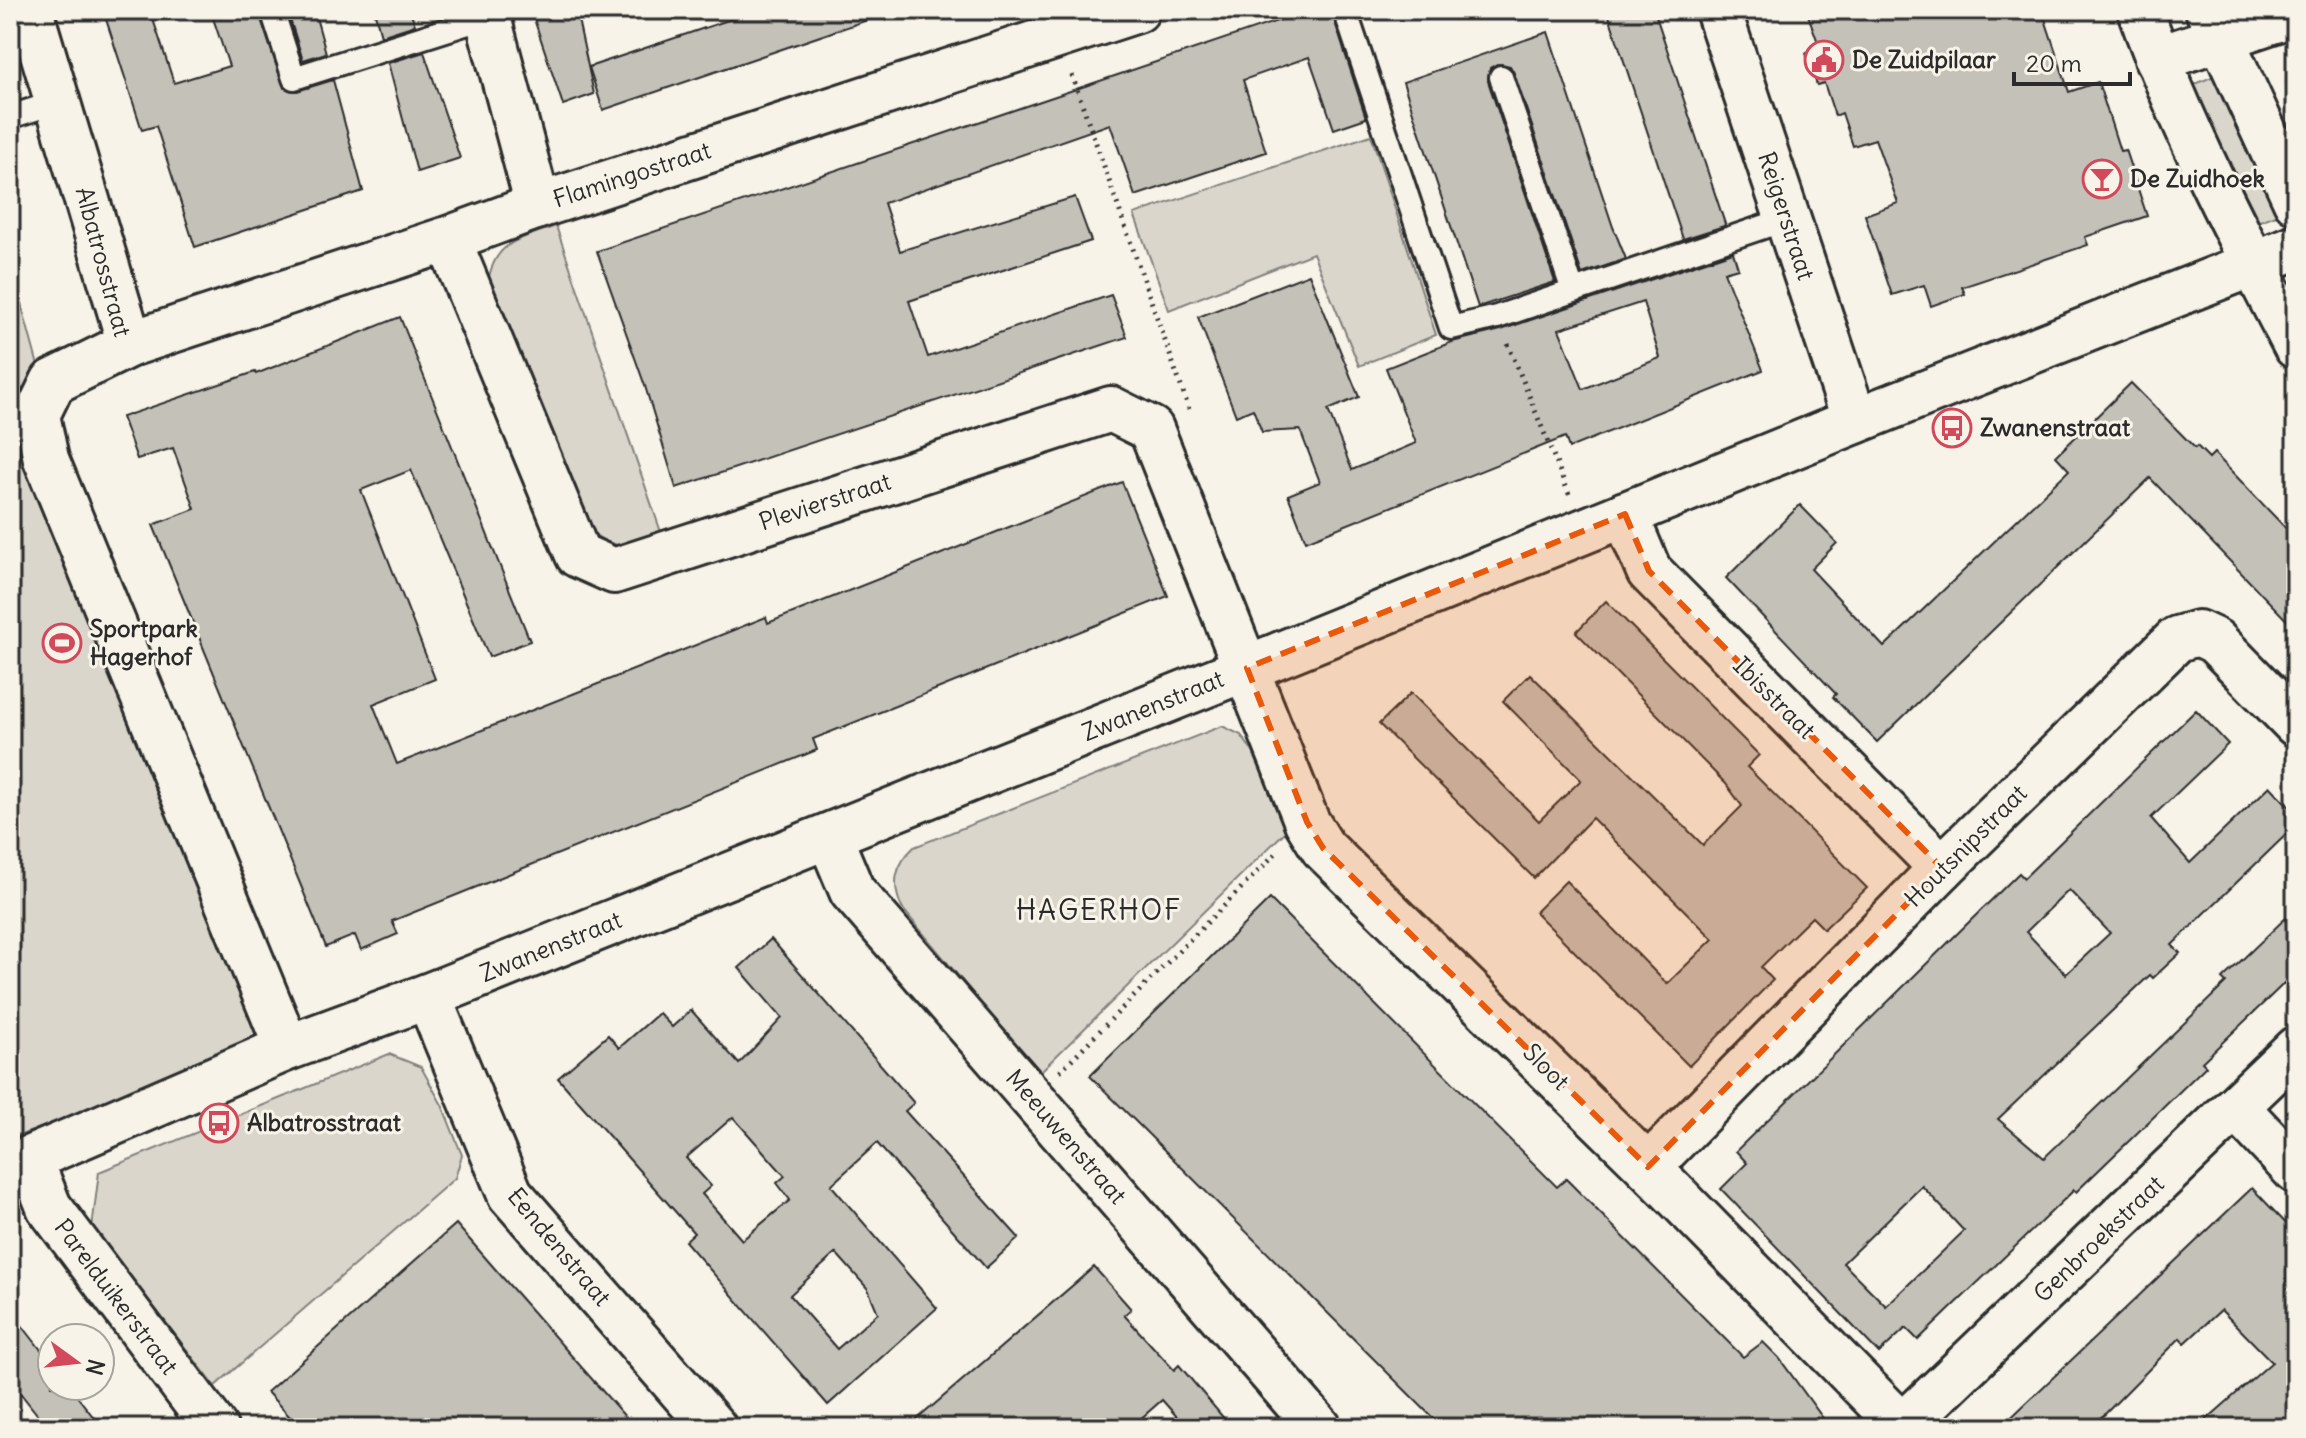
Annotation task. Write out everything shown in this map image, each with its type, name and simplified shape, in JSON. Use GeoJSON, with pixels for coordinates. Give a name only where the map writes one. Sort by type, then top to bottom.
{"type":"FeatureCollection","features":[{"type":"Feature","properties":{"kind":"street","name":"Albatrosstraat"},"geometry":{"type":"LineString","coordinates":[[30,10],[130,344],[53,382],[37,415],[46,459],[287,1048]]}},
{"type":"Feature","properties":{"kind":"street","name":"Flamingostraat"},"geometry":{"type":"LineString","coordinates":[[130,344],[448,239],[538,206],[1137,10]]}},
{"type":"Feature","properties":{"kind":"street","name":"Reigerstraat"},"geometry":{"type":"LineString","coordinates":[[1718,10],[1855,421]]}},
{"type":"Feature","properties":{"kind":"street"},"geometry":{"type":"LineString","coordinates":[[2140,10],[2157,59],[2252,263],[2296,346]]}},
{"type":"Feature","properties":{"kind":"street"},"geometry":{"type":"LineString","coordinates":[[486,13],[538,206]]}},
{"type":"Feature","properties":{"kind":"street"},"geometry":{"type":"LineString","coordinates":[[2157,59],[2214,24],[2296,13]]}},
{"type":"Feature","properties":{"kind":"street"},"geometry":{"type":"LineString","coordinates":[[2214,24],[2296,201]]}},
{"type":"Feature","properties":{"kind":"street","name":"Plevierstraat"},"geometry":{"type":"LineString","coordinates":[[448,239],[578,555],[614,571],[1111,409],[1151,429],[1247,668]]}},
{"type":"Feature","properties":{"kind":"street","name":"Zwanenstraat"},"geometry":{"type":"LineString","coordinates":[[20,1163],[287,1048],[428,996],[1855,421],[2296,247]]}},
{"type":"Feature","properties":{"kind":"street","name":"Ibisstraat"},"geometry":{"type":"LineString","coordinates":[[1625,514],[1649,571],[1942,868]]}},
{"type":"Feature","properties":{"kind":"street","name":"Houtsnipstraat"},"geometry":{"type":"LineString","coordinates":[[1648,1167],[1942,868],[2177,639],[2198,633],[2215,641],[2296,724]]}},
{"type":"Feature","properties":{"kind":"street","name":"Sloot"},"geometry":{"type":"LineString","coordinates":[[1247,668],[1307,822],[1323,848],[1648,1167],[1903,1428]]}},
{"type":"Feature","properties":{"kind":"street","name":"Meeuwenstraat"},"geometry":{"type":"LineString","coordinates":[[829,836],[852,891],[1319,1428]]}},
{"type":"Feature","properties":{"kind":"street","name":"Eendenstraat"},"geometry":{"type":"LineString","coordinates":[[428,996],[510,1194],[714,1428]]}},
{"type":"Feature","properties":{"kind":"street","name":"Genbroekstraat"},"geometry":{"type":"LineString","coordinates":[[1903,1428],[2296,1049]]}},
{"type":"Feature","properties":{"kind":"street"},"geometry":{"type":"LineString","coordinates":[[2236,1107],[2296,1171]]}},
{"type":"Feature","properties":{"kind":"street","name":"Parelduikerstraat"},"geometry":{"type":"LineString","coordinates":[[20,1163],[49,1207],[215,1428]]}},
{"type":"Feature","properties":{"kind":"lane"},"geometry":{"type":"LineString","coordinates":[[272,10],[294,78],[486,13]]}},
{"type":"Feature","properties":{"kind":"lane"},"geometry":{"type":"LineString","coordinates":[[1345,10],[1451,328],[1497,317],[1787,219]]}},
{"type":"Feature","properties":{"kind":"lane"},"geometry":{"type":"LineString","coordinates":[[1501,77],[1573,291]]}},
{"type":"Feature","properties":{"kind":"lane"},"geometry":{"type":"LineString","coordinates":[[10,117],[57,102]]}},
{"type":"Feature","properties":{"kind":"path"},"geometry":{"type":"LineString","coordinates":[[1059,36],[1191,412]]}},
{"type":"Feature","properties":{"kind":"path"},"geometry":{"type":"LineString","coordinates":[[1497,317],[1584,531]]}},
{"type":"Feature","properties":{"kind":"path"},"geometry":{"type":"LineString","coordinates":[[1033,1098],[1307,822]]}},
{"type":"Feature","properties":{"kind":"highlighted area"},"geometry":{"type":"Polygon","coordinates":[[[1625,514],[1649,571],[1942,868],[1648,1167],[1323,848],[1307,822],[1247,668],[1625,514]]]}},
{"type":"Feature","properties":{"kind":"shaded area"},"geometry":{"type":"Polygon","coordinates":[[[2296,60],[2296,110],[2283,84],[2287,63],[2296,60]]]}},
{"type":"Feature","properties":{"kind":"shaded area"},"geometry":{"type":"Polygon","coordinates":[[[2216,75],[2282,213],[2257,222],[2191,86],[2216,75]]]}},
{"type":"Feature","properties":{"kind":"shaded area"},"geometry":{"type":"Polygon","coordinates":[[[1371,135],[1436,335],[1359,366],[1313,253],[1169,310],[1134,214],[1371,135]]]}},
{"type":"Feature","properties":{"kind":"shaded area"},"geometry":{"type":"Polygon","coordinates":[[[556,226],[662,535],[637,543],[611,543],[581,524],[487,287],[495,260],[502,251],[510,244],[556,226]]]}},
{"type":"Feature","properties":{"kind":"shaded area","name":"Sportpark Hagerhof"},"geometry":{"type":"Polygon","coordinates":[[[10,263],[134,717],[258,1036],[255,1044],[125,1097],[10,1139],[10,263]]]}},
{"type":"Feature","properties":{"kind":"shaded area"},"geometry":{"type":"Polygon","coordinates":[[[1222,726],[1241,735],[1253,752],[1286,831],[1039,1073],[902,908],[896,883],[899,868],[914,847],[1222,726]]]}},
{"type":"Feature","properties":{"kind":"shaded area"},"geometry":{"type":"Polygon","coordinates":[[[389,1054],[421,1067],[442,1105],[462,1155],[455,1178],[215,1386],[92,1228],[99,1172],[389,1054]]]}},
{"type":"Feature","properties":{"kind":"building"},"geometry":{"type":"Polygon","coordinates":[[[103,10],[150,10],[174,83],[229,66],[212,15],[229,10],[258,10],[284,88],[297,91],[333,80],[363,191],[195,247],[156,126],[142,130],[103,10]]]}},
{"type":"Feature","properties":{"kind":"building"},"geometry":{"type":"Polygon","coordinates":[[[287,10],[314,10],[326,53],[303,60],[287,10]]]}},
{"type":"Feature","properties":{"kind":"building"},"geometry":{"type":"Polygon","coordinates":[[[374,10],[410,10],[415,25],[381,36],[374,10]]]}},
{"type":"Feature","properties":{"kind":"building"},"geometry":{"type":"Polygon","coordinates":[[[531,10],[576,10],[594,94],[563,105],[531,10]]]}},
{"type":"Feature","properties":{"kind":"building"},"geometry":{"type":"Polygon","coordinates":[[[758,10],[881,10],[882,15],[603,110],[589,67],[758,10]]]}},
{"type":"Feature","properties":{"kind":"building"},"geometry":{"type":"Polygon","coordinates":[[[1310,10],[1331,10],[1366,118],[1334,129],[1309,57],[1243,80],[1266,152],[1135,196],[1110,124],[884,203],[900,251],[1075,197],[1091,241],[909,301],[928,357],[1111,295],[1127,337],[676,488],[645,386],[597,251],[1310,10]]]}},
{"type":"Feature","properties":{"kind":"building"},"geometry":{"type":"Polygon","coordinates":[[[1607,10],[1654,10],[1724,226],[1683,239],[1607,10]]]}},
{"type":"Feature","properties":{"kind":"building"},"geometry":{"type":"Polygon","coordinates":[[[1825,10],[2042,10],[2069,92],[2098,82],[2120,151],[2125,150],[2147,216],[2085,237],[2088,245],[1962,287],[1965,294],[1931,306],[1924,285],[1892,295],[1865,215],[1898,203],[1875,139],[1853,146],[1842,113],[1835,116],[1824,83],[1817,85],[1806,53],[1820,48],[1808,15],[1825,10]]]}},
{"type":"Feature","properties":{"kind":"building"},"geometry":{"type":"Polygon","coordinates":[[[1548,32],[1626,259],[1582,274],[1514,73],[1510,66],[1497,64],[1490,68],[1488,81],[1555,282],[1478,307],[1403,82],[1548,32]]]}},
{"type":"Feature","properties":{"kind":"building"},"geometry":{"type":"Polygon","coordinates":[[[424,52],[460,158],[417,172],[388,63],[424,52]]]}},
{"type":"Feature","properties":{"kind":"building"},"geometry":{"type":"Polygon","coordinates":[[[1733,252],[1738,268],[1724,272],[1763,370],[1569,448],[1565,437],[1306,541],[1288,495],[1320,482],[1300,430],[1262,432],[1253,409],[1236,416],[1198,317],[1309,274],[1359,397],[1328,410],[1352,470],[1416,443],[1386,368],[1452,342],[1501,330],[1733,252]],[[1643,302],[1559,329],[1583,389],[1660,358],[1643,302]]]}},
{"type":"Feature","properties":{"kind":"building"},"geometry":{"type":"Polygon","coordinates":[[[400,317],[530,641],[489,657],[411,470],[361,490],[435,679],[373,704],[397,764],[766,617],[768,623],[1122,482],[1168,596],[813,739],[817,750],[392,921],[398,934],[361,950],[355,935],[326,947],[153,525],[195,509],[173,448],[137,459],[122,417],[256,374],[400,317]]]}},
{"type":"Feature","properties":{"kind":"building"},"geometry":{"type":"Polygon","coordinates":[[[2131,383],[2195,448],[2197,446],[2209,458],[2214,453],[2296,539],[2296,630],[2150,478],[1877,742],[1726,578],[1800,505],[1837,543],[1811,569],[1884,647],[2069,470],[2056,456],[2131,383]]]}},
{"type":"Feature","properties":{"kind":"building"},"geometry":{"type":"Polygon","coordinates":[[[1606,601],[1759,755],[1747,767],[1867,888],[1824,929],[1812,917],[1761,967],[1773,980],[1689,1066],[1535,912],[1566,881],[1667,984],[1713,939],[1592,818],[1534,878],[1379,724],[1411,693],[1539,821],[1581,780],[1503,701],[1530,674],[1703,845],[1742,806],[1726,784],[1576,632],[1606,601]]]}},
{"type":"Feature","properties":{"kind":"building"},"geometry":{"type":"Polygon","coordinates":[[[2196,710],[2228,744],[2151,818],[2190,863],[2270,786],[2296,814],[2296,825],[2172,945],[2180,953],[2153,978],[2150,975],[1998,1119],[2044,1158],[2226,983],[2222,979],[2296,908],[2296,972],[2202,1062],[2206,1066],[1918,1340],[1906,1328],[1879,1353],[1721,1189],[1747,1163],[1736,1151],[2019,873],[2024,878],[2196,710]],[[2069,890],[2026,932],[2066,974],[2110,933],[2069,890]],[[1922,1186],[1843,1263],[1886,1306],[1964,1231],[1922,1186]]]}},
{"type":"Feature","properties":{"kind":"building"},"geometry":{"type":"Polygon","coordinates":[[[1270,899],[1557,1187],[1566,1179],[1743,1357],[1763,1342],[1779,1358],[1830,1428],[1443,1428],[1090,1076],[1270,899]]]}},
{"type":"Feature","properties":{"kind":"building"},"geometry":{"type":"Polygon","coordinates":[[[771,939],[914,1103],[905,1111],[1019,1238],[986,1268],[877,1143],[831,1185],[937,1308],[828,1405],[685,1241],[694,1233],[558,1078],[608,1035],[619,1048],[659,1013],[672,1027],[691,1010],[739,1064],[782,1018],[739,968],[771,939]],[[733,1117],[686,1158],[711,1186],[702,1194],[742,1240],[790,1200],[777,1183],[785,1176],[733,1117]],[[836,1253],[790,1295],[837,1349],[878,1313],[868,1289],[836,1253]]]}},
{"type":"Feature","properties":{"kind":"building"},"geometry":{"type":"Polygon","coordinates":[[[2252,1188],[2296,1234],[2296,1428],[2197,1428],[2272,1362],[2221,1310],[2185,1343],[2180,1338],[2105,1414],[2087,1428],[2000,1428],[2252,1188]]]}},
{"type":"Feature","properties":{"kind":"building"},"geometry":{"type":"Polygon","coordinates":[[[456,1224],[635,1428],[300,1428],[267,1392],[456,1224]]]}},
{"type":"Feature","properties":{"kind":"building"},"geometry":{"type":"Polygon","coordinates":[[[1094,1267],[1131,1309],[1124,1315],[1174,1370],[1179,1365],[1232,1428],[1187,1428],[1162,1400],[1130,1428],[907,1428],[1094,1267]]]}},
{"type":"Feature","properties":{"kind":"building"},"geometry":{"type":"Polygon","coordinates":[[[10,1310],[36,1343],[36,1402],[82,1402],[102,1428],[48,1428],[10,1380],[10,1310]]]}},
{"type":"Feature","properties":{"kind":"place","name":"De Zuidpilaar"},"geometry":{"type":"Point","coordinates":[1824,60]}},
{"type":"Feature","properties":{"kind":"place","name":"De Zuidhoek"},"geometry":{"type":"Point","coordinates":[2102,179]}},
{"type":"Feature","properties":{"kind":"place","name":"Zwanenstraat"},"geometry":{"type":"Point","coordinates":[1952,428]}},
{"type":"Feature","properties":{"kind":"place","name":"Sportpark Hagerhof"},"geometry":{"type":"Point","coordinates":[62,643]}},
{"type":"Feature","properties":{"kind":"place","name":"Albatrosstraat"},"geometry":{"type":"Point","coordinates":[219,1123]}},
{"type":"Feature","properties":{"kind":"district","name":"HAGERHOF"},"geometry":{"type":"Point","coordinates":[1099,910]}}]}
